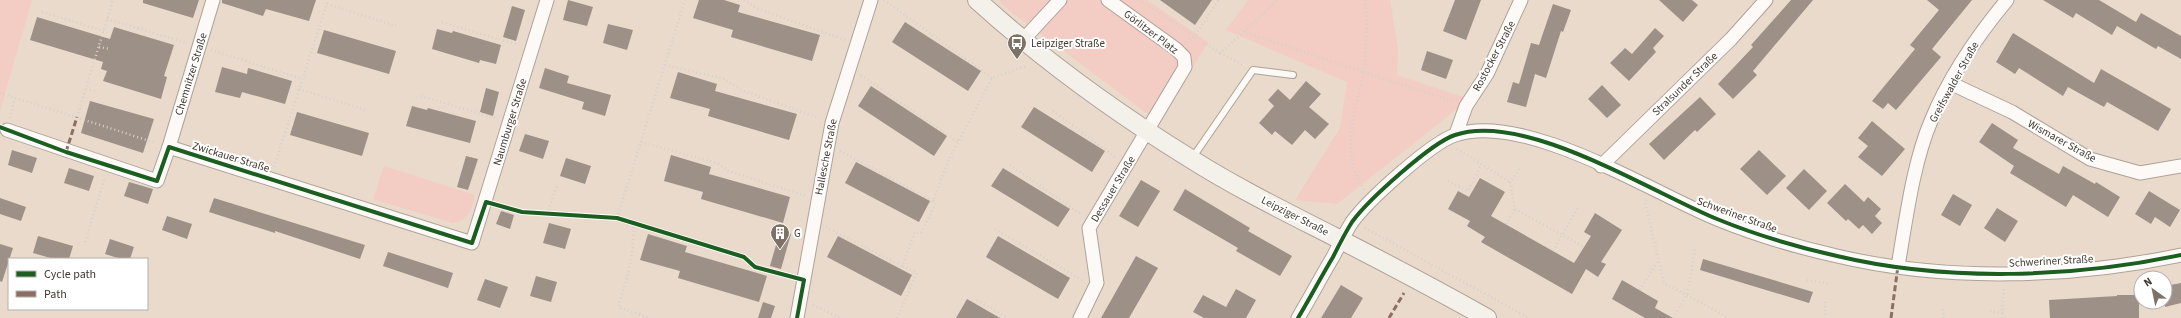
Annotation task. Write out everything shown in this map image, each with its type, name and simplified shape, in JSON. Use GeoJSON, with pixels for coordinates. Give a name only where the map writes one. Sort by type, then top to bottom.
{"type":"FeatureCollection","features":[{"type":"Feature","properties":{"kind":"main road","name":"Leipziger Straße"},"geometry":{"type":"LineString","coordinates":[[977,0],[1022,40],[1070,78],[1191,160],[1269,203],[1342,240],[1487,318]]}},
{"type":"Feature","properties":{"kind":"street","name":"Chemnitzer Straße"},"geometry":{"type":"LineString","coordinates":[[169,147],[213,0]]}},
{"type":"Feature","properties":{"kind":"street","name":"Naumburger Straße"},"geometry":{"type":"LineString","coordinates":[[472,243],[547,0]]}},
{"type":"Feature","properties":{"kind":"street","name":"Hallesche Straße"},"geometry":{"type":"LineString","coordinates":[[797,318],[813,220],[832,123],[871,0]]}},
{"type":"Feature","properties":{"kind":"street"},"geometry":{"type":"LineString","coordinates":[[1022,40],[1060,0]]}},
{"type":"Feature","properties":{"kind":"street","name":"Görlitzer Platz"},"geometry":{"type":"LineString","coordinates":[[1108,0],[1176,49],[1184,57],[1185,67],[1148,130]]}},
{"type":"Feature","properties":{"kind":"street","name":"Rostocker Straße"},"geometry":{"type":"LineString","coordinates":[[1456,134],[1466,106],[1486,74],[1521,0]]}},
{"type":"Feature","properties":{"kind":"street","name":"Stralsunder Straße"},"geometry":{"type":"LineString","coordinates":[[1601,166],[1731,39],[1766,0]]}},
{"type":"Feature","properties":{"kind":"street","name":"Greifswalder Straße"},"geometry":{"type":"LineString","coordinates":[[1898,266],[1908,207],[1931,121],[1950,83],[1972,45],[2007,0]]}},
{"type":"Feature","properties":{"kind":"street","name":"Wismarer Straße"},"geometry":{"type":"LineString","coordinates":[[1950,83],[2012,112],[2090,159],[2140,173],[2181,166]]}},
{"type":"Feature","properties":{"kind":"street"},"geometry":{"type":"LineString","coordinates":[[7,130],[109,166],[157,181],[169,147]]}},
{"type":"Feature","properties":{"kind":"street","name":"Dessauer Straße"},"geometry":{"type":"LineString","coordinates":[[1080,318],[1098,283],[1089,228],[1148,130]]}},
{"type":"Feature","properties":{"kind":"street","name":"Schweriner Straße"},"geometry":{"type":"LineString","coordinates":[[1298,318],[1353,221],[1412,164],[1444,140],[1456,134],[1488,130],[1507,131],[1540,139],[1720,220],[1759,234],[1838,257],[1937,271],[2005,273],[2100,268],[2181,255]]}},
{"type":"Feature","properties":{"kind":"street","name":"Zwickauer Straße"},"geometry":{"type":"LineString","coordinates":[[169,147],[472,243]]}},
{"type":"Feature","properties":{"kind":"lane"},"geometry":{"type":"LineString","coordinates":[[1191,160],[1253,70],[1293,75]]}},
{"type":"Feature","properties":{"kind":"path"},"geometry":{"type":"LineString","coordinates":[[77,117],[113,0]]}},
{"type":"Feature","properties":{"kind":"path"},"geometry":{"type":"LineString","coordinates":[[270,179],[328,0]]}},
{"type":"Feature","properties":{"kind":"path"},"geometry":{"type":"LineString","coordinates":[[617,218],[684,0]]}},
{"type":"Feature","properties":{"kind":"path"},"geometry":{"type":"LineString","coordinates":[[744,0],[756,8],[857,45]]}},
{"type":"Feature","properties":{"kind":"path"},"geometry":{"type":"LineString","coordinates":[[883,0],[992,78]]}},
{"type":"Feature","properties":{"kind":"path"},"geometry":{"type":"LineString","coordinates":[[1194,37],[1218,1],[1216,0]]}},
{"type":"Feature","properties":{"kind":"path"},"geometry":{"type":"LineString","coordinates":[[1244,32],[1278,0]]}},
{"type":"Feature","properties":{"kind":"path"},"geometry":{"type":"LineString","coordinates":[[1365,0],[1368,23],[1364,72],[1466,106]]}},
{"type":"Feature","properties":{"kind":"path"},"geometry":{"type":"LineString","coordinates":[[327,4],[396,26]]}},
{"type":"Feature","properties":{"kind":"path"},"geometry":{"type":"LineString","coordinates":[[42,12],[104,30]]}},
{"type":"Feature","properties":{"kind":"path"},"geometry":{"type":"LineString","coordinates":[[442,22],[532,49]]}},
{"type":"Feature","properties":{"kind":"path"},"geometry":{"type":"LineString","coordinates":[[99,47],[110,49]]}},
{"type":"Feature","properties":{"kind":"path"},"geometry":{"type":"LineString","coordinates":[[1220,53],[1253,70]]}},
{"type":"Feature","properties":{"kind":"path"},"geometry":{"type":"LineString","coordinates":[[665,65],[725,79],[741,90],[832,123]]}},
{"type":"Feature","properties":{"kind":"path"},"geometry":{"type":"LineString","coordinates":[[933,201],[948,161],[992,78],[1026,66]]}},
{"type":"Feature","properties":{"kind":"path"},"geometry":{"type":"LineString","coordinates":[[850,67],[958,142]]}},
{"type":"Feature","properties":{"kind":"path"},"geometry":{"type":"LineString","coordinates":[[86,89],[95,91]]}},
{"type":"Feature","properties":{"kind":"path"},"geometry":{"type":"LineString","coordinates":[[299,89],[366,110]]}},
{"type":"Feature","properties":{"kind":"path"},"geometry":{"type":"LineString","coordinates":[[0,93],[169,147]]}},
{"type":"Feature","properties":{"kind":"path"},"geometry":{"type":"LineString","coordinates":[[421,96],[510,123]]}},
{"type":"Feature","properties":{"kind":"path"},"geometry":{"type":"LineString","coordinates":[[1053,111],[1126,166]]}},
{"type":"Feature","properties":{"kind":"path"},"geometry":{"type":"LineString","coordinates":[[1444,140],[1481,165],[1510,182]]}},
{"type":"Feature","properties":{"kind":"path"},"geometry":{"type":"LineString","coordinates":[[641,142],[717,163],[728,171],[818,200]]}},
{"type":"Feature","properties":{"kind":"path"},"geometry":{"type":"LineString","coordinates":[[829,144],[936,203],[921,233],[915,232],[902,266]]}},
{"type":"Feature","properties":{"kind":"path"},"geometry":{"type":"LineString","coordinates":[[1010,165],[1092,222]]}},
{"type":"Feature","properties":{"kind":"path"},"geometry":{"type":"LineString","coordinates":[[1448,182],[1468,191],[1481,165]]}},
{"type":"Feature","properties":{"kind":"path"},"geometry":{"type":"LineString","coordinates":[[86,242],[109,166]]}},
{"type":"Feature","properties":{"kind":"path"},"geometry":{"type":"LineString","coordinates":[[1506,224],[1515,209],[1510,182],[1520,168]]}},
{"type":"Feature","properties":{"kind":"path"},"geometry":{"type":"LineString","coordinates":[[547,214],[557,185]]}},
{"type":"Feature","properties":{"kind":"path"},"geometry":{"type":"LineString","coordinates":[[1653,190],[1645,202],[1664,283],[1728,318]]}},
{"type":"Feature","properties":{"kind":"path"},"geometry":{"type":"LineString","coordinates":[[1553,251],[1579,206]]}},
{"type":"Feature","properties":{"kind":"path"},"geometry":{"type":"LineString","coordinates":[[1515,209],[1584,247]]}},
{"type":"Feature","properties":{"kind":"path"},"geometry":{"type":"LineString","coordinates":[[813,220],[917,273],[897,318]]}},
{"type":"Feature","properties":{"kind":"path"},"geometry":{"type":"LineString","coordinates":[[1353,221],[1529,318]]}},
{"type":"Feature","properties":{"kind":"path"},"geometry":{"type":"LineString","coordinates":[[633,223],[634,243],[631,266],[618,307],[650,318]]}},
{"type":"Feature","properties":{"kind":"path"},"geometry":{"type":"LineString","coordinates":[[995,229],[1096,288]]}},
{"type":"Feature","properties":{"kind":"path"},"geometry":{"type":"LineString","coordinates":[[1673,318],[1687,295],[1695,249]]}},
{"type":"Feature","properties":{"kind":"path"},"geometry":{"type":"LineString","coordinates":[[1640,290],[1659,259]]}},
{"type":"Feature","properties":{"kind":"path"},"geometry":{"type":"LineString","coordinates":[[2002,318],[2005,273]]}},
{"type":"Feature","properties":{"kind":"path"},"geometry":{"type":"LineString","coordinates":[[1807,280],[1831,284]]}},
{"type":"Feature","properties":{"kind":"path"},"geometry":{"type":"LineString","coordinates":[[800,298],[840,318]]}},
{"type":"Feature","properties":{"kind":"path"},"geometry":{"type":"LineString","coordinates":[[977,300],[1008,318]]}},
{"type":"Feature","properties":{"kind":"path"},"geometry":{"type":"LineString","coordinates":[[1825,302],[1825,318]]}},
{"type":"Feature","properties":{"kind":"path"},"geometry":{"type":"LineString","coordinates":[[1943,308],[1943,318]]}},
{"type":"Feature","properties":{"kind":"path"},"geometry":{"type":"LineString","coordinates":[[1990,311],[2003,313]]}},
{"type":"Feature","properties":{"kind":"shaded area"},"geometry":{"type":"Polygon","coordinates":[[[0,0],[32,0],[0,110],[0,0]]]}},
{"type":"Feature","properties":{"kind":"shaded area"},"geometry":{"type":"Polygon","coordinates":[[[998,0],[1147,0],[1208,42],[1160,123],[1011,12],[998,0]]]}},
{"type":"Feature","properties":{"kind":"shaded area"},"geometry":{"type":"Polygon","coordinates":[[[1248,0],[1390,0],[1398,49],[1397,75],[1466,98],[1458,108],[1337,204],[1295,200],[1340,128],[1347,82],[1226,30],[1248,0]]]}},
{"type":"Feature","properties":{"kind":"shaded area"},"geometry":{"type":"Polygon","coordinates":[[[384,166],[475,195],[469,214],[459,222],[453,223],[373,199],[384,166]]]}},
{"type":"Feature","properties":{"kind":"building"},"geometry":{"type":"Polygon","coordinates":[[[143,0],[199,0],[193,18],[143,3],[143,0]]]}},
{"type":"Feature","properties":{"kind":"building"},"geometry":{"type":"Polygon","coordinates":[[[222,0],[316,0],[309,21],[266,9],[263,16],[222,3],[222,0]]]}},
{"type":"Feature","properties":{"kind":"building"},"geometry":{"type":"Polygon","coordinates":[[[568,0],[593,7],[587,26],[563,20],[568,0]]]}},
{"type":"Feature","properties":{"kind":"building"},"geometry":{"type":"Polygon","coordinates":[[[699,0],[724,0],[740,5],[738,12],[820,35],[812,61],[731,37],[733,30],[693,18],[699,0]]]}},
{"type":"Feature","properties":{"kind":"building"},"geometry":{"type":"Polygon","coordinates":[[[1160,0],[1212,0],[1195,25],[1160,0]]]}},
{"type":"Feature","properties":{"kind":"building"},"geometry":{"type":"Polygon","coordinates":[[[1455,0],[1481,0],[1466,40],[1443,31],[1455,0]]]}},
{"type":"Feature","properties":{"kind":"building"},"geometry":{"type":"Polygon","coordinates":[[[1659,0],[1692,0],[1698,5],[1683,22],[1659,0]]]}},
{"type":"Feature","properties":{"kind":"building"},"geometry":{"type":"Polygon","coordinates":[[[1791,0],[1813,0],[1753,71],[1757,75],[1733,99],[1718,84],[1753,47],[1751,45],[1791,0]]]}},
{"type":"Feature","properties":{"kind":"building"},"geometry":{"type":"Polygon","coordinates":[[[1927,0],[1972,0],[1932,49],[1941,57],[1896,110],[1888,103],[1883,109],[1872,101],[1915,49],[1910,45],[1939,10],[1927,0]]]}},
{"type":"Feature","properties":{"kind":"building"},"geometry":{"type":"Polygon","coordinates":[[[2043,0],[2099,0],[2136,22],[2141,13],[2181,36],[2181,59],[2158,46],[2156,49],[2117,26],[2112,35],[2076,13],[2073,18],[2043,0]]]}},
{"type":"Feature","properties":{"kind":"building"},"geometry":{"type":"Polygon","coordinates":[[[1553,4],[1571,10],[1563,32],[1561,31],[1546,78],[1535,74],[1526,107],[1507,102],[1513,82],[1519,84],[1531,43],[1539,45],[1553,4]]]}},
{"type":"Feature","properties":{"kind":"building"},"geometry":{"type":"Polygon","coordinates":[[[512,6],[525,10],[516,41],[503,37],[512,6]]]}},
{"type":"Feature","properties":{"kind":"building"},"geometry":{"type":"Polygon","coordinates":[[[37,17],[110,39],[114,27],[174,45],[164,76],[167,77],[161,99],[103,81],[107,71],[101,69],[103,62],[30,40],[37,17]]]}},
{"type":"Feature","properties":{"kind":"building"},"geometry":{"type":"Polygon","coordinates":[[[905,22],[981,71],[968,91],[892,42],[905,22]]]}},
{"type":"Feature","properties":{"kind":"building"},"geometry":{"type":"Polygon","coordinates":[[[608,24],[633,30],[627,50],[603,43],[608,24]]]}},
{"type":"Feature","properties":{"kind":"building"},"geometry":{"type":"Polygon","coordinates":[[[1655,28],[1664,36],[1653,48],[1656,52],[1629,81],[1610,63],[1625,48],[1632,54],[1655,28]]]}},
{"type":"Feature","properties":{"kind":"building"},"geometry":{"type":"Polygon","coordinates":[[[437,29],[452,33],[453,31],[501,45],[496,64],[480,60],[479,63],[432,49],[437,29]]]}},
{"type":"Feature","properties":{"kind":"building"},"geometry":{"type":"Polygon","coordinates":[[[324,30],[396,51],[389,74],[317,53],[324,30]]]}},
{"type":"Feature","properties":{"kind":"building"},"geometry":{"type":"Polygon","coordinates":[[[2013,33],[2094,83],[2101,69],[2171,109],[2158,131],[2107,102],[2104,107],[2068,87],[2063,96],[2019,68],[2015,74],[1996,62],[2013,33]]]}},
{"type":"Feature","properties":{"kind":"building"},"geometry":{"type":"Polygon","coordinates":[[[1427,51],[1453,60],[1446,79],[1421,70],[1427,51]]]}},
{"type":"Feature","properties":{"kind":"building"},"geometry":{"type":"Polygon","coordinates":[[[222,67],[247,74],[248,68],[292,81],[285,104],[242,92],[240,98],[215,92],[222,67]]]}},
{"type":"Feature","properties":{"kind":"building"},"geometry":{"type":"Polygon","coordinates":[[[545,68],[569,76],[567,83],[611,95],[605,116],[582,109],[584,102],[539,88],[545,68]]]}},
{"type":"Feature","properties":{"kind":"building"},"geometry":{"type":"Polygon","coordinates":[[[678,72],[717,84],[715,91],[797,114],[789,140],[708,116],[710,109],[670,98],[678,72]]]}},
{"type":"Feature","properties":{"kind":"building"},"geometry":{"type":"Polygon","coordinates":[[[1306,81],[1321,94],[1309,107],[1329,124],[1315,139],[1305,130],[1292,145],[1275,131],[1272,135],[1259,123],[1274,106],[1268,100],[1278,89],[1290,100],[1306,81]]]}},
{"type":"Feature","properties":{"kind":"building"},"geometry":{"type":"Polygon","coordinates":[[[1602,85],[1621,105],[1607,118],[1588,99],[1602,85]]]}},
{"type":"Feature","properties":{"kind":"building"},"geometry":{"type":"Polygon","coordinates":[[[871,86],[947,136],[934,156],[858,106],[871,86]]]}},
{"type":"Feature","properties":{"kind":"building"},"geometry":{"type":"Polygon","coordinates":[[[486,88],[499,92],[493,116],[480,112],[486,88]]]}},
{"type":"Feature","properties":{"kind":"building"},"geometry":{"type":"Polygon","coordinates":[[[1700,97],[1716,114],[1697,132],[1695,130],[1664,160],[1649,144],[1700,97]]]}},
{"type":"Feature","properties":{"kind":"building"},"geometry":{"type":"Polygon","coordinates":[[[90,101],[154,119],[143,153],[81,133],[90,101]]]}},
{"type":"Feature","properties":{"kind":"building"},"geometry":{"type":"Polygon","coordinates":[[[412,106],[427,110],[428,108],[476,121],[470,143],[406,126],[412,106]]]}},
{"type":"Feature","properties":{"kind":"building"},"geometry":{"type":"Polygon","coordinates":[[[1034,107],[1105,151],[1092,172],[1021,127],[1034,107]]]}},
{"type":"Feature","properties":{"kind":"building"},"geometry":{"type":"Polygon","coordinates":[[[297,112],[369,133],[362,156],[290,135],[297,112]]]}},
{"type":"Feature","properties":{"kind":"building"},"geometry":{"type":"Polygon","coordinates":[[[1872,121],[1905,149],[1882,176],[1858,157],[1868,146],[1858,138],[1872,121]]]}},
{"type":"Feature","properties":{"kind":"building"},"geometry":{"type":"Polygon","coordinates":[[[1992,123],[2018,140],[2013,148],[2059,174],[2063,166],[2095,184],[2096,182],[2120,197],[2108,217],[2073,195],[2066,207],[2010,173],[2014,166],[1979,142],[1992,123]]]}},
{"type":"Feature","properties":{"kind":"building"},"geometry":{"type":"Polygon","coordinates":[[[525,134],[549,141],[543,159],[519,151],[525,134]]]}},
{"type":"Feature","properties":{"kind":"building"},"geometry":{"type":"Polygon","coordinates":[[[12,150],[37,158],[32,173],[8,165],[12,150]]]}},
{"type":"Feature","properties":{"kind":"building"},"geometry":{"type":"Polygon","coordinates":[[[1759,150],[1786,176],[1767,195],[1740,169],[1759,150]]]}},
{"type":"Feature","properties":{"kind":"building"},"geometry":{"type":"Polygon","coordinates":[[[671,155],[711,167],[709,174],[790,197],[783,223],[701,199],[703,192],[664,181],[671,155]]]}},
{"type":"Feature","properties":{"kind":"building"},"geometry":{"type":"Polygon","coordinates":[[[466,156],[478,159],[468,190],[457,187],[466,156]]]}},
{"type":"Feature","properties":{"kind":"building"},"geometry":{"type":"Polygon","coordinates":[[[566,158],[591,166],[585,184],[560,176],[566,158]]]}},
{"type":"Feature","properties":{"kind":"building"},"geometry":{"type":"Polygon","coordinates":[[[856,162],[930,201],[919,222],[845,183],[856,162]]]}},
{"type":"Feature","properties":{"kind":"building"},"geometry":{"type":"Polygon","coordinates":[[[69,168],[94,176],[89,191],[64,183],[69,168]]]}},
{"type":"Feature","properties":{"kind":"building"},"geometry":{"type":"Polygon","coordinates":[[[1003,168],[1070,209],[1058,227],[991,186],[1003,168]]]}},
{"type":"Feature","properties":{"kind":"building"},"geometry":{"type":"Polygon","coordinates":[[[1804,169],[1827,191],[1809,210],[1786,188],[1804,169]]]}},
{"type":"Feature","properties":{"kind":"building"},"geometry":{"type":"Polygon","coordinates":[[[1480,178],[1505,192],[1491,216],[1574,263],[1591,236],[1584,232],[1595,213],[1622,230],[1601,262],[1606,264],[1598,277],[1586,269],[1572,294],[1481,242],[1485,237],[1467,226],[1470,221],[1448,209],[1458,191],[1469,197],[1480,178]]]}},
{"type":"Feature","properties":{"kind":"building"},"geometry":{"type":"Polygon","coordinates":[[[1141,180],[1160,191],[1138,227],[1119,216],[1141,180]]]}},
{"type":"Feature","properties":{"kind":"building"},"geometry":{"type":"Polygon","coordinates":[[[129,182],[153,189],[148,204],[124,196],[129,182]]]}},
{"type":"Feature","properties":{"kind":"building"},"geometry":{"type":"Polygon","coordinates":[[[1845,184],[1864,202],[1868,197],[1881,209],[1875,216],[1882,223],[1872,234],[1863,225],[1859,229],[1848,219],[1846,221],[1827,203],[1845,184]]]}},
{"type":"Feature","properties":{"kind":"building"},"geometry":{"type":"Polygon","coordinates":[[[1185,189],[1250,228],[1248,231],[1292,256],[1280,276],[1236,251],[1238,248],[1173,210],[1185,189]]]}},
{"type":"Feature","properties":{"kind":"building"},"geometry":{"type":"Polygon","coordinates":[[[2149,191],[2180,210],[2170,227],[2155,217],[2151,224],[2135,214],[2149,191]]]}},
{"type":"Feature","properties":{"kind":"building"},"geometry":{"type":"Polygon","coordinates":[[[1953,194],[1972,205],[1960,226],[1941,215],[1953,194]]]}},
{"type":"Feature","properties":{"kind":"building"},"geometry":{"type":"Polygon","coordinates":[[[0,198],[26,207],[21,221],[0,214],[0,198]]]}},
{"type":"Feature","properties":{"kind":"building"},"geometry":{"type":"Polygon","coordinates":[[[214,198],[365,245],[360,259],[275,231],[275,233],[209,212],[214,198]]]}},
{"type":"Feature","properties":{"kind":"building"},"geometry":{"type":"Polygon","coordinates":[[[1997,208],[2018,221],[2005,242],[1984,228],[1997,208]]]}},
{"type":"Feature","properties":{"kind":"building"},"geometry":{"type":"Polygon","coordinates":[[[501,211],[514,215],[510,229],[496,224],[501,211]]]}},
{"type":"Feature","properties":{"kind":"building"},"geometry":{"type":"Polygon","coordinates":[[[167,216],[192,224],[187,239],[162,230],[167,216]]]}},
{"type":"Feature","properties":{"kind":"building"},"geometry":{"type":"Polygon","coordinates":[[[549,223],[571,229],[565,249],[543,243],[549,223]]]}},
{"type":"Feature","properties":{"kind":"building","name":"G"},"geometry":{"type":"Polygon","coordinates":[[[780,231],[791,234],[781,269],[770,266],[780,231]]]}},
{"type":"Feature","properties":{"kind":"building"},"geometry":{"type":"Polygon","coordinates":[[[648,234],[687,246],[685,252],[767,276],[759,302],[678,278],[680,271],[640,260],[648,234]]]}},
{"type":"Feature","properties":{"kind":"building"},"geometry":{"type":"Polygon","coordinates":[[[38,236],[73,246],[69,258],[50,258],[33,253],[38,236]]]}},
{"type":"Feature","properties":{"kind":"building"},"geometry":{"type":"Polygon","coordinates":[[[838,236],[912,275],[901,296],[827,257],[838,236]]]}},
{"type":"Feature","properties":{"kind":"building"},"geometry":{"type":"Polygon","coordinates":[[[998,236],[1070,278],[1058,299],[986,257],[998,236]]]}},
{"type":"Feature","properties":{"kind":"building"},"geometry":{"type":"Polygon","coordinates":[[[110,239],[134,247],[130,258],[118,258],[105,254],[110,239]]]}},
{"type":"Feature","properties":{"kind":"building"},"geometry":{"type":"Polygon","coordinates":[[[0,244],[13,248],[10,258],[8,258],[8,263],[2,282],[0,281],[0,244]]]}},
{"type":"Feature","properties":{"kind":"building"},"geometry":{"type":"Polygon","coordinates":[[[388,252],[453,273],[448,288],[383,266],[388,252]]]}},
{"type":"Feature","properties":{"kind":"building"},"geometry":{"type":"Polygon","coordinates":[[[1136,256],[1158,268],[1129,318],[1101,318],[1136,256]]]}},
{"type":"Feature","properties":{"kind":"building"},"geometry":{"type":"Polygon","coordinates":[[[1703,259],[1813,292],[1809,303],[1700,270],[1703,259]]]}},
{"type":"Feature","properties":{"kind":"building"},"geometry":{"type":"Polygon","coordinates":[[[536,276],[557,282],[551,302],[530,296],[536,276]]]}},
{"type":"Feature","properties":{"kind":"building"},"geometry":{"type":"Polygon","coordinates":[[[485,279],[508,287],[500,308],[477,300],[485,279]]]}},
{"type":"Feature","properties":{"kind":"building"},"geometry":{"type":"Polygon","coordinates":[[[1622,280],[1658,301],[1655,308],[1673,318],[1645,318],[1612,299],[1622,280]]]}},
{"type":"Feature","properties":{"kind":"building"},"geometry":{"type":"Polygon","coordinates":[[[2181,283],[2181,303],[2173,305],[2173,284],[2181,283]]]}},
{"type":"Feature","properties":{"kind":"building"},"geometry":{"type":"Polygon","coordinates":[[[1341,285],[1363,298],[1351,318],[1321,318],[1341,285]]]}},
{"type":"Feature","properties":{"kind":"building"},"geometry":{"type":"Polygon","coordinates":[[[1236,289],[1256,300],[1246,318],[1204,318],[1193,312],[1203,295],[1226,307],[1236,289]]]}},
{"type":"Feature","properties":{"kind":"building"},"geometry":{"type":"Polygon","coordinates":[[[2133,295],[2133,310],[2139,310],[2139,318],[2050,318],[2049,300],[2133,295]]]}},
{"type":"Feature","properties":{"kind":"building"},"geometry":{"type":"Polygon","coordinates":[[[967,299],[1000,318],[956,318],[967,299]]]}},
{"type":"Feature","properties":{"kind":"building"},"geometry":{"type":"Polygon","coordinates":[[[763,302],[775,306],[771,318],[758,318],[763,302]]]}},
{"type":"Feature","properties":{"kind":"marked path"},"geometry":{"type":"LineString","coordinates":[[66,152],[77,117]]}},
{"type":"Feature","properties":{"kind":"marked path"},"geometry":{"type":"LineString","coordinates":[[1891,318],[1898,266]]}},
{"type":"Feature","properties":{"kind":"marked path"},"geometry":{"type":"LineString","coordinates":[[1389,318],[1404,293]]}},
{"type":"Feature","properties":{"kind":"cycle path"},"geometry":{"type":"LineString","coordinates":[[0,127],[66,152],[157,181],[169,147],[472,243],[486,202],[522,212],[617,218],[744,257],[755,267],[804,280],[797,318]]}},
{"type":"Feature","properties":{"kind":"cycle path"},"geometry":{"type":"LineString","coordinates":[[1298,318],[1352,222],[1371,200],[1400,173],[1444,140],[1455,135],[1483,131],[1516,134],[1551,144],[1623,174],[1690,207],[1732,225],[1792,245],[1879,264],[1921,270],[2009,274],[2097,269],[2181,255]]}},
{"type":"Feature","properties":{"kind":"place","name":"Leipziger Straße"},"geometry":{"type":"Point","coordinates":[1017,60]}},
{"type":"Feature","properties":{"kind":"place","name":"G"},"geometry":{"type":"Point","coordinates":[780,250]}}]}
